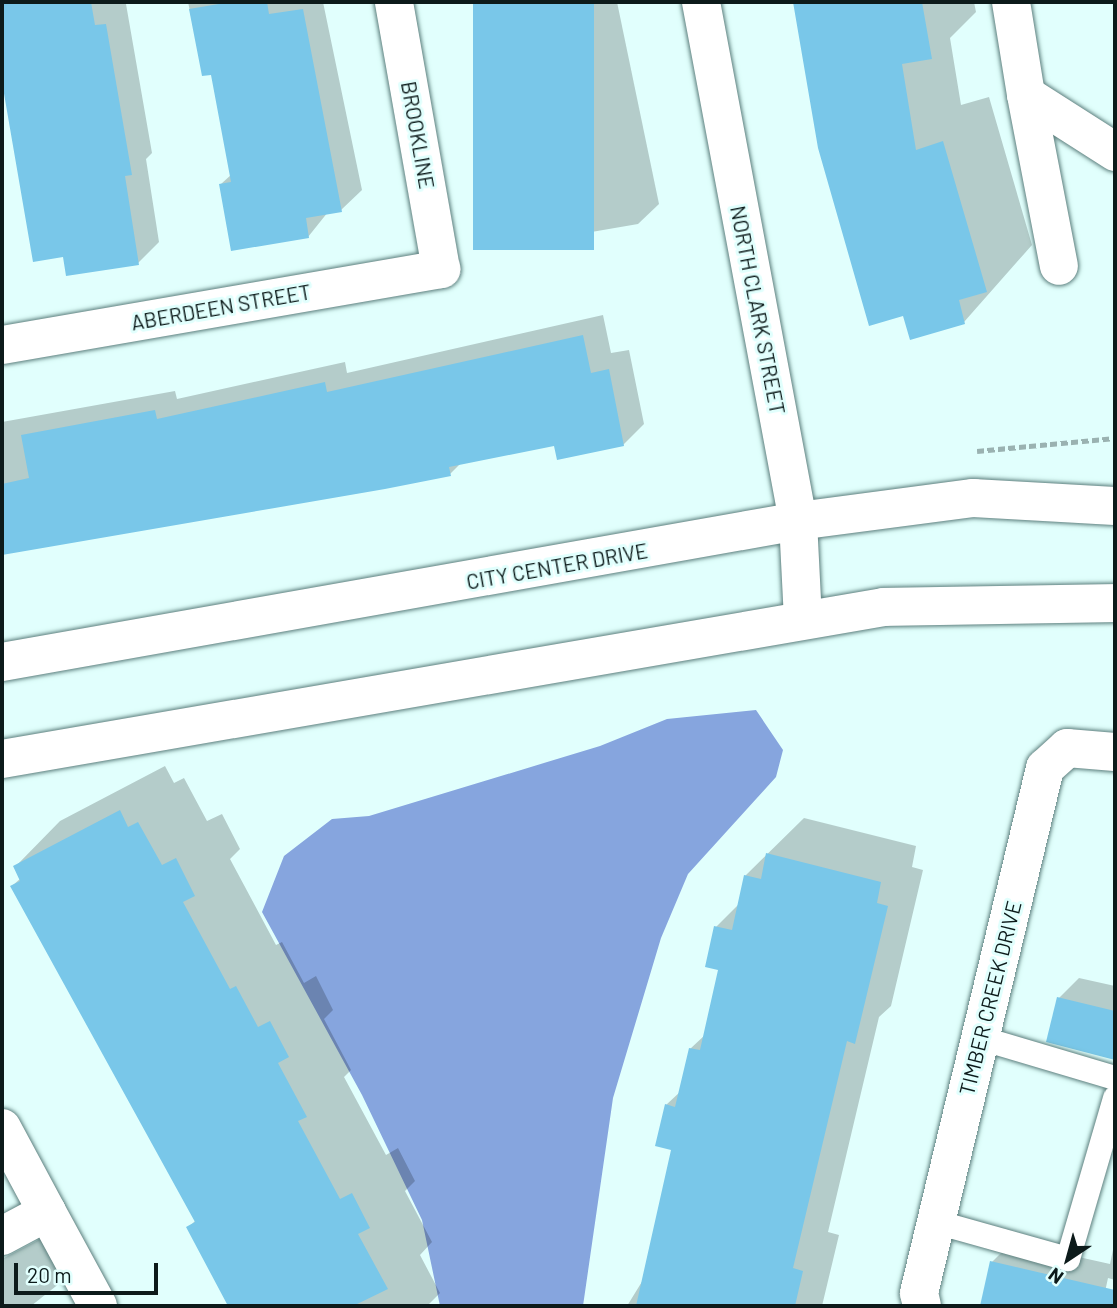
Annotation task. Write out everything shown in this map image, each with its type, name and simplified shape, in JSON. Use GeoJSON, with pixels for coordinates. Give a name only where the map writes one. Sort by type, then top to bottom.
{"type":"FeatureCollection","features":[{"type":"Feature","properties":{"kind":"street","name":"BROOKLINE"},"geometry":{"type":"LineString","coordinates":[[394,2],[441,269]]}},
{"type":"Feature","properties":{"kind":"street","name":"NORTH CLARK STREET"},"geometry":{"type":"LineString","coordinates":[[701,2],[798,521],[803,620]]}},
{"type":"Feature","properties":{"kind":"street"},"geometry":{"type":"LineString","coordinates":[[1011,2],[1059,266]]}},
{"type":"Feature","properties":{"kind":"street"},"geometry":{"type":"LineString","coordinates":[[1026,95],[1115,152]]}},
{"type":"Feature","properties":{"kind":"street","name":"ABERDEEN STREET"},"geometry":{"type":"LineString","coordinates":[[2,345],[441,269]]}},
{"type":"Feature","properties":{"kind":"street","name":"CITY CENTER DRIVE"},"geometry":{"type":"LineString","coordinates":[[2,662],[798,521],[973,498],[1115,506]]}},
{"type":"Feature","properties":{"kind":"street"},"geometry":{"type":"LineString","coordinates":[[2,759],[884,607],[1115,603]]}},
{"type":"Feature","properties":{"kind":"street","name":"TIMBER CREEK DRIVE"},"geometry":{"type":"LineString","coordinates":[[922,1306],[936,1222],[1045,768],[1067,748],[1115,752]]}},
{"type":"Feature","properties":{"kind":"street"},"geometry":{"type":"LineString","coordinates":[[2,1128],[98,1306]]}},
{"type":"Feature","properties":{"kind":"street"},"geometry":{"type":"LineString","coordinates":[[2,1236],[47,1212]]}},
{"type":"Feature","properties":{"kind":"lane"},"geometry":{"type":"LineString","coordinates":[[980,1038],[1115,1079]]}},
{"type":"Feature","properties":{"kind":"lane"},"geometry":{"type":"LineString","coordinates":[[936,1222],[1068,1259],[1115,1098]]}},
{"type":"Feature","properties":{"kind":"water"},"geometry":{"type":"Polygon","coordinates":[[[756,710],[783,750],[776,777],[688,874],[661,938],[613,1098],[583,1306],[440,1306],[422,1220],[362,1095],[262,912],[284,856],[332,819],[369,816],[600,746],[667,719],[756,710]]]}},
{"type":"Feature","properties":{"kind":"building"},"geometry":{"type":"Polygon","coordinates":[[[2,2],[91,2],[95,25],[106,24],[132,175],[125,176],[139,265],[66,276],[63,257],[33,262],[2,82],[2,2]]]}},
{"type":"Feature","properties":{"kind":"building"},"geometry":{"type":"Polygon","coordinates":[[[231,2],[267,2],[269,14],[303,9],[342,212],[306,218],[309,238],[231,251],[219,184],[231,182],[211,75],[202,76],[189,9],[231,2]]]}},
{"type":"Feature","properties":{"kind":"building"},"geometry":{"type":"Polygon","coordinates":[[[473,2],[594,2],[594,250],[473,250],[473,2]]]}},
{"type":"Feature","properties":{"kind":"building"},"geometry":{"type":"Polygon","coordinates":[[[793,2],[922,2],[932,59],[902,64],[916,150],[943,141],[987,292],[959,300],[965,324],[910,340],[903,316],[869,326],[818,148],[793,2]]]}},
{"type":"Feature","properties":{"kind":"building"},"geometry":{"type":"Polygon","coordinates":[[[583,335],[591,373],[609,369],[624,446],[557,460],[554,446],[449,467],[451,476],[2,555],[2,484],[29,478],[21,435],[155,410],[157,419],[325,382],[327,392],[583,335]]]}},
{"type":"Feature","properties":{"kind":"building"},"geometry":{"type":"Polygon","coordinates":[[[120,810],[128,827],[138,822],[162,865],[176,858],[195,896],[183,902],[230,989],[236,986],[258,1027],[270,1021],[289,1057],[278,1063],[307,1117],[298,1121],[340,1199],[352,1193],[370,1228],[358,1234],[388,1289],[353,1306],[228,1306],[186,1227],[195,1222],[10,886],[20,881],[13,866],[120,810]]]}},
{"type":"Feature","properties":{"kind":"building"},"geometry":{"type":"Polygon","coordinates":[[[766,853],[881,882],[877,903],[888,906],[855,1044],[847,1041],[793,1268],[803,1271],[795,1306],[636,1306],[671,1150],[655,1146],[665,1104],[675,1107],[689,1048],[700,1050],[718,970],[705,967],[714,926],[732,930],[744,875],[761,879],[766,853]]]}},
{"type":"Feature","properties":{"kind":"building"},"geometry":{"type":"Polygon","coordinates":[[[1057,997],[1115,1011],[1115,1060],[1046,1042],[1057,997]]]}},
{"type":"Feature","properties":{"kind":"building"},"geometry":{"type":"Polygon","coordinates":[[[990,1261],[1115,1290],[1115,1306],[980,1306],[990,1261]]]}}]}
